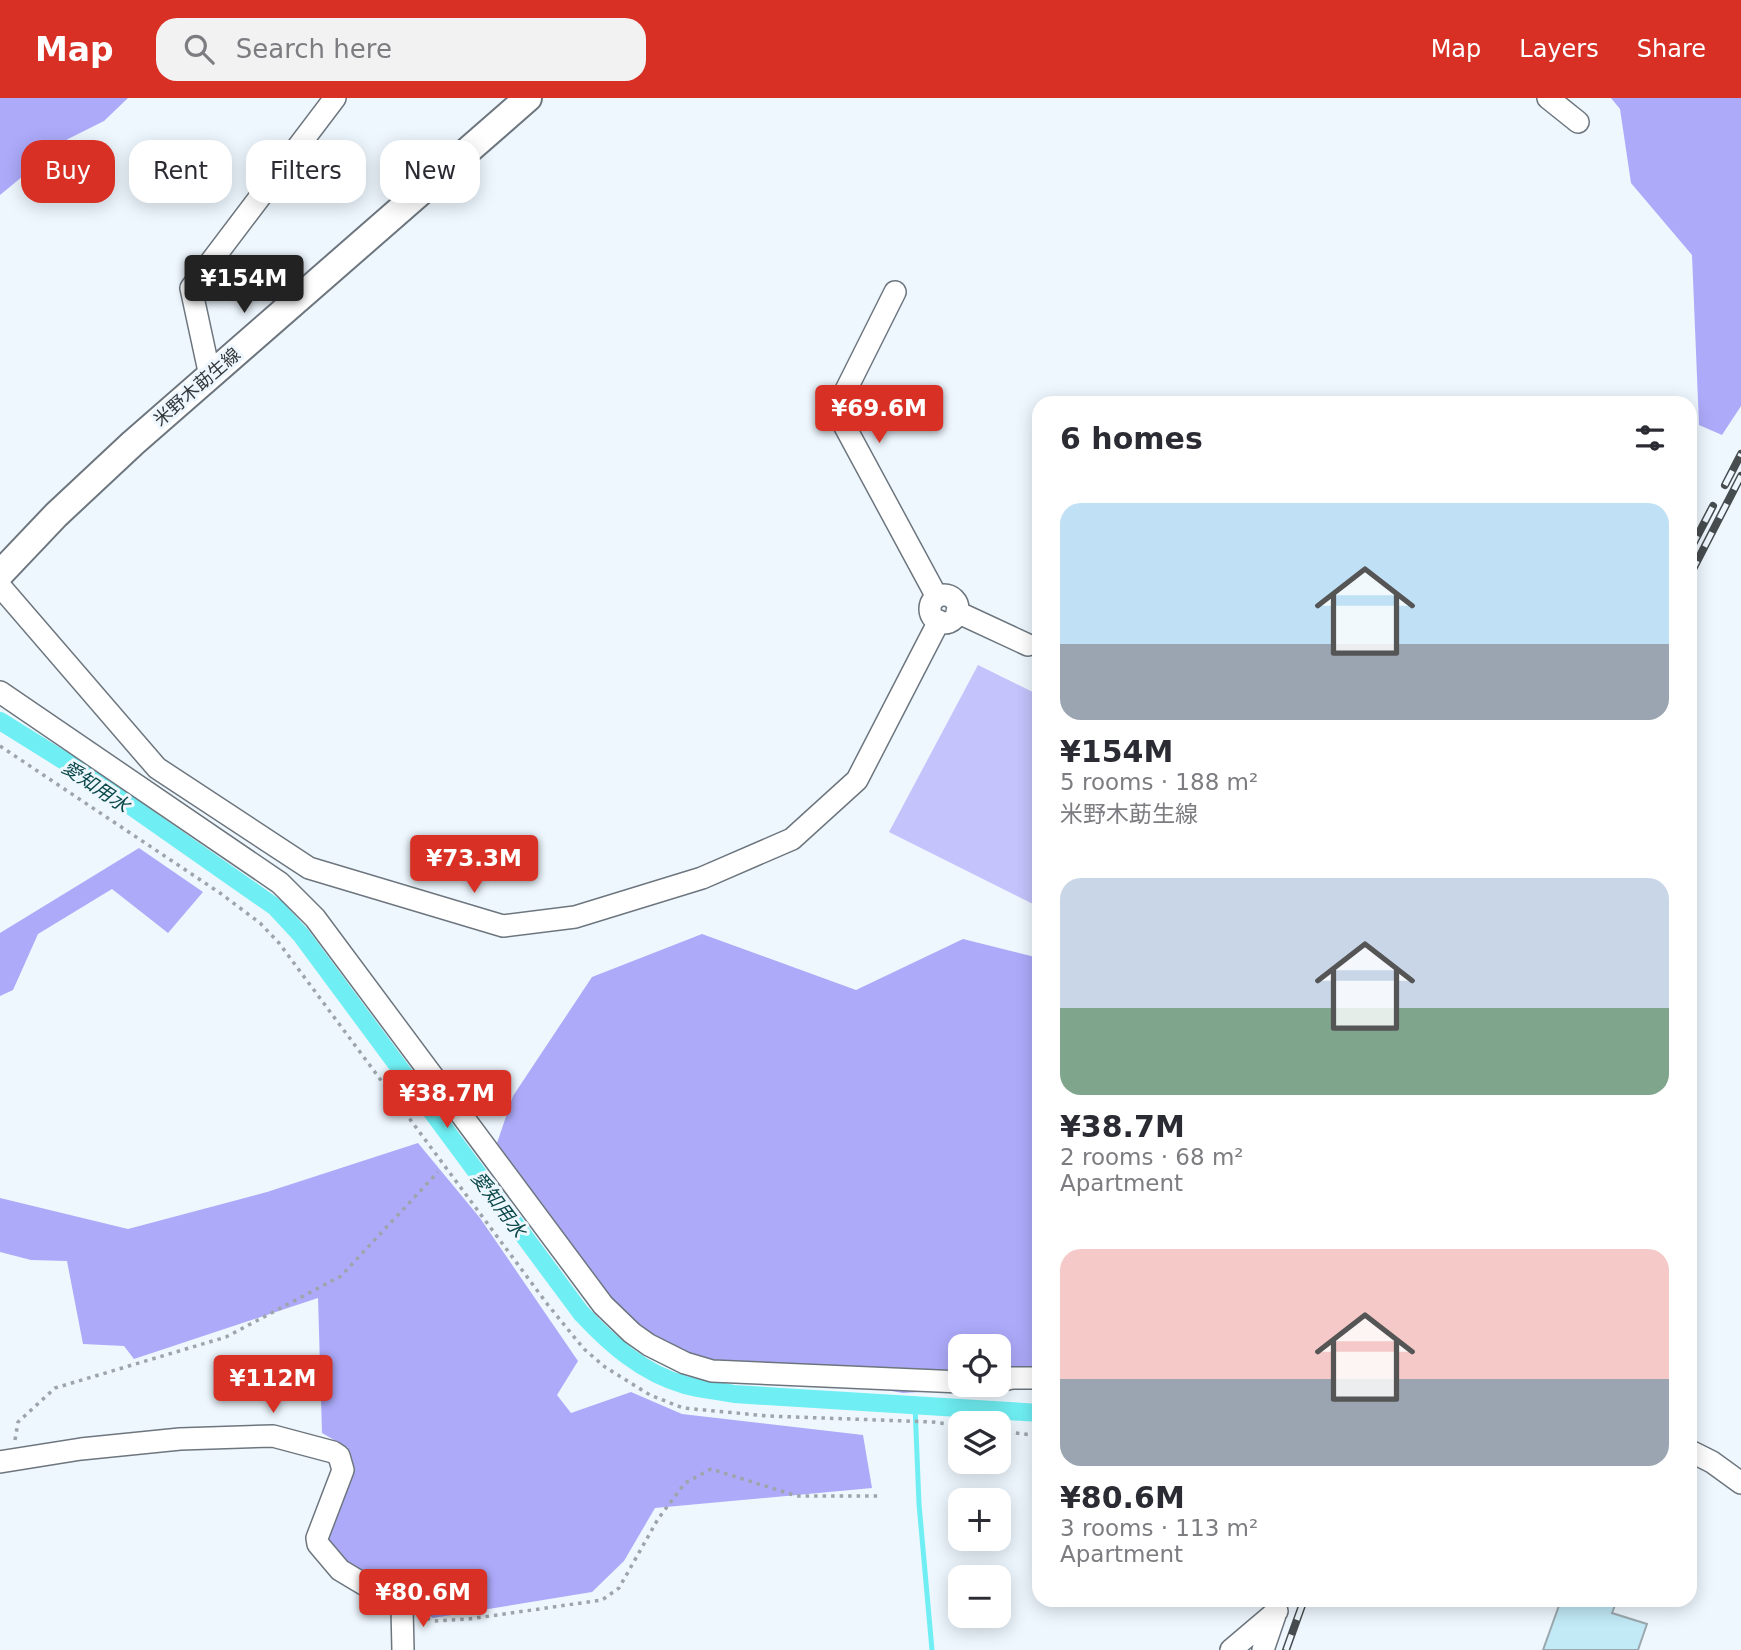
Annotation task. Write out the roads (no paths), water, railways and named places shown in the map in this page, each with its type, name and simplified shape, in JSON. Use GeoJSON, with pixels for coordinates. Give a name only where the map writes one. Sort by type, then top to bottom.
{"type":"FeatureCollection","features":[{"type":"Feature","properties":{"kind":"main road","name":"米野木莇生線"},"geometry":{"type":"LineString","coordinates":[[0,574],[56,515],[210,376],[528,98]]}},
{"type":"Feature","properties":{"kind":"street"},"geometry":{"type":"LineString","coordinates":[[210,376],[191,288],[335,98]]}},
{"type":"Feature","properties":{"kind":"street"},"geometry":{"type":"LineString","coordinates":[[1548,98],[1578,122]]}},
{"type":"Feature","properties":{"kind":"street"},"geometry":{"type":"LineString","coordinates":[[895,292],[835,410],[937,597],[931,603],[930,612],[1028,645]]}},
{"type":"Feature","properties":{"kind":"street"},"geometry":{"type":"LineString","coordinates":[[0,586],[157,768],[309,868],[502,926],[575,917],[702,878],[792,839],[857,780],[948,616]]}},
{"type":"Feature","properties":{"kind":"street"},"geometry":{"type":"LineString","coordinates":[[0,692],[280,883],[296,898],[315,918],[603,1305],[632,1333],[670,1356],[712,1371],[948,1381]]}},
{"type":"Feature","properties":{"kind":"street"},"geometry":{"type":"LineString","coordinates":[[1011,1378],[1032,1378]]}},
{"type":"Feature","properties":{"kind":"street"},"geometry":{"type":"LineString","coordinates":[[6,1461],[80,1448],[180,1439],[273,1436],[333,1452],[340,1456],[343,1471],[317,1538],[318,1544],[340,1570],[402,1607],[403,1650]]}},
{"type":"Feature","properties":{"kind":"street"},"geometry":{"type":"LineString","coordinates":[[1697,1454],[1741,1483]]}},
{"type":"Feature","properties":{"kind":"street"},"geometry":{"type":"LineString","coordinates":[[1231,1650],[1277,1607]]}},
{"type":"Feature","properties":{"kind":"street"},"geometry":{"type":"LineString","coordinates":[[1263,1650],[1278,1607]]}},
{"type":"Feature","properties":{"kind":"waterway","name":"愛知用水"},"geometry":{"type":"LineString","coordinates":[[0,721],[82,772],[275,907],[301,935],[581,1313],[603,1336],[641,1365],[685,1385],[734,1394],[1032,1413]]}},
{"type":"Feature","properties":{"kind":"waterway"},"geometry":{"type":"LineString","coordinates":[[915,1406],[919,1504],[932,1650]]}},
{"type":"Feature","properties":{"kind":"railway"},"geometry":{"type":"LineString","coordinates":[[1725,485],[1741,454]]}},
{"type":"Feature","properties":{"kind":"railway"},"geometry":{"type":"LineString","coordinates":[[1697,561],[1741,476]]}},
{"type":"Feature","properties":{"kind":"railway"},"geometry":{"type":"LineString","coordinates":[[1697,537],[1713,506]]}},
{"type":"Feature","properties":{"kind":"railway"},"geometry":{"type":"LineString","coordinates":[[1286,1650],[1301,1607]]}}]}
